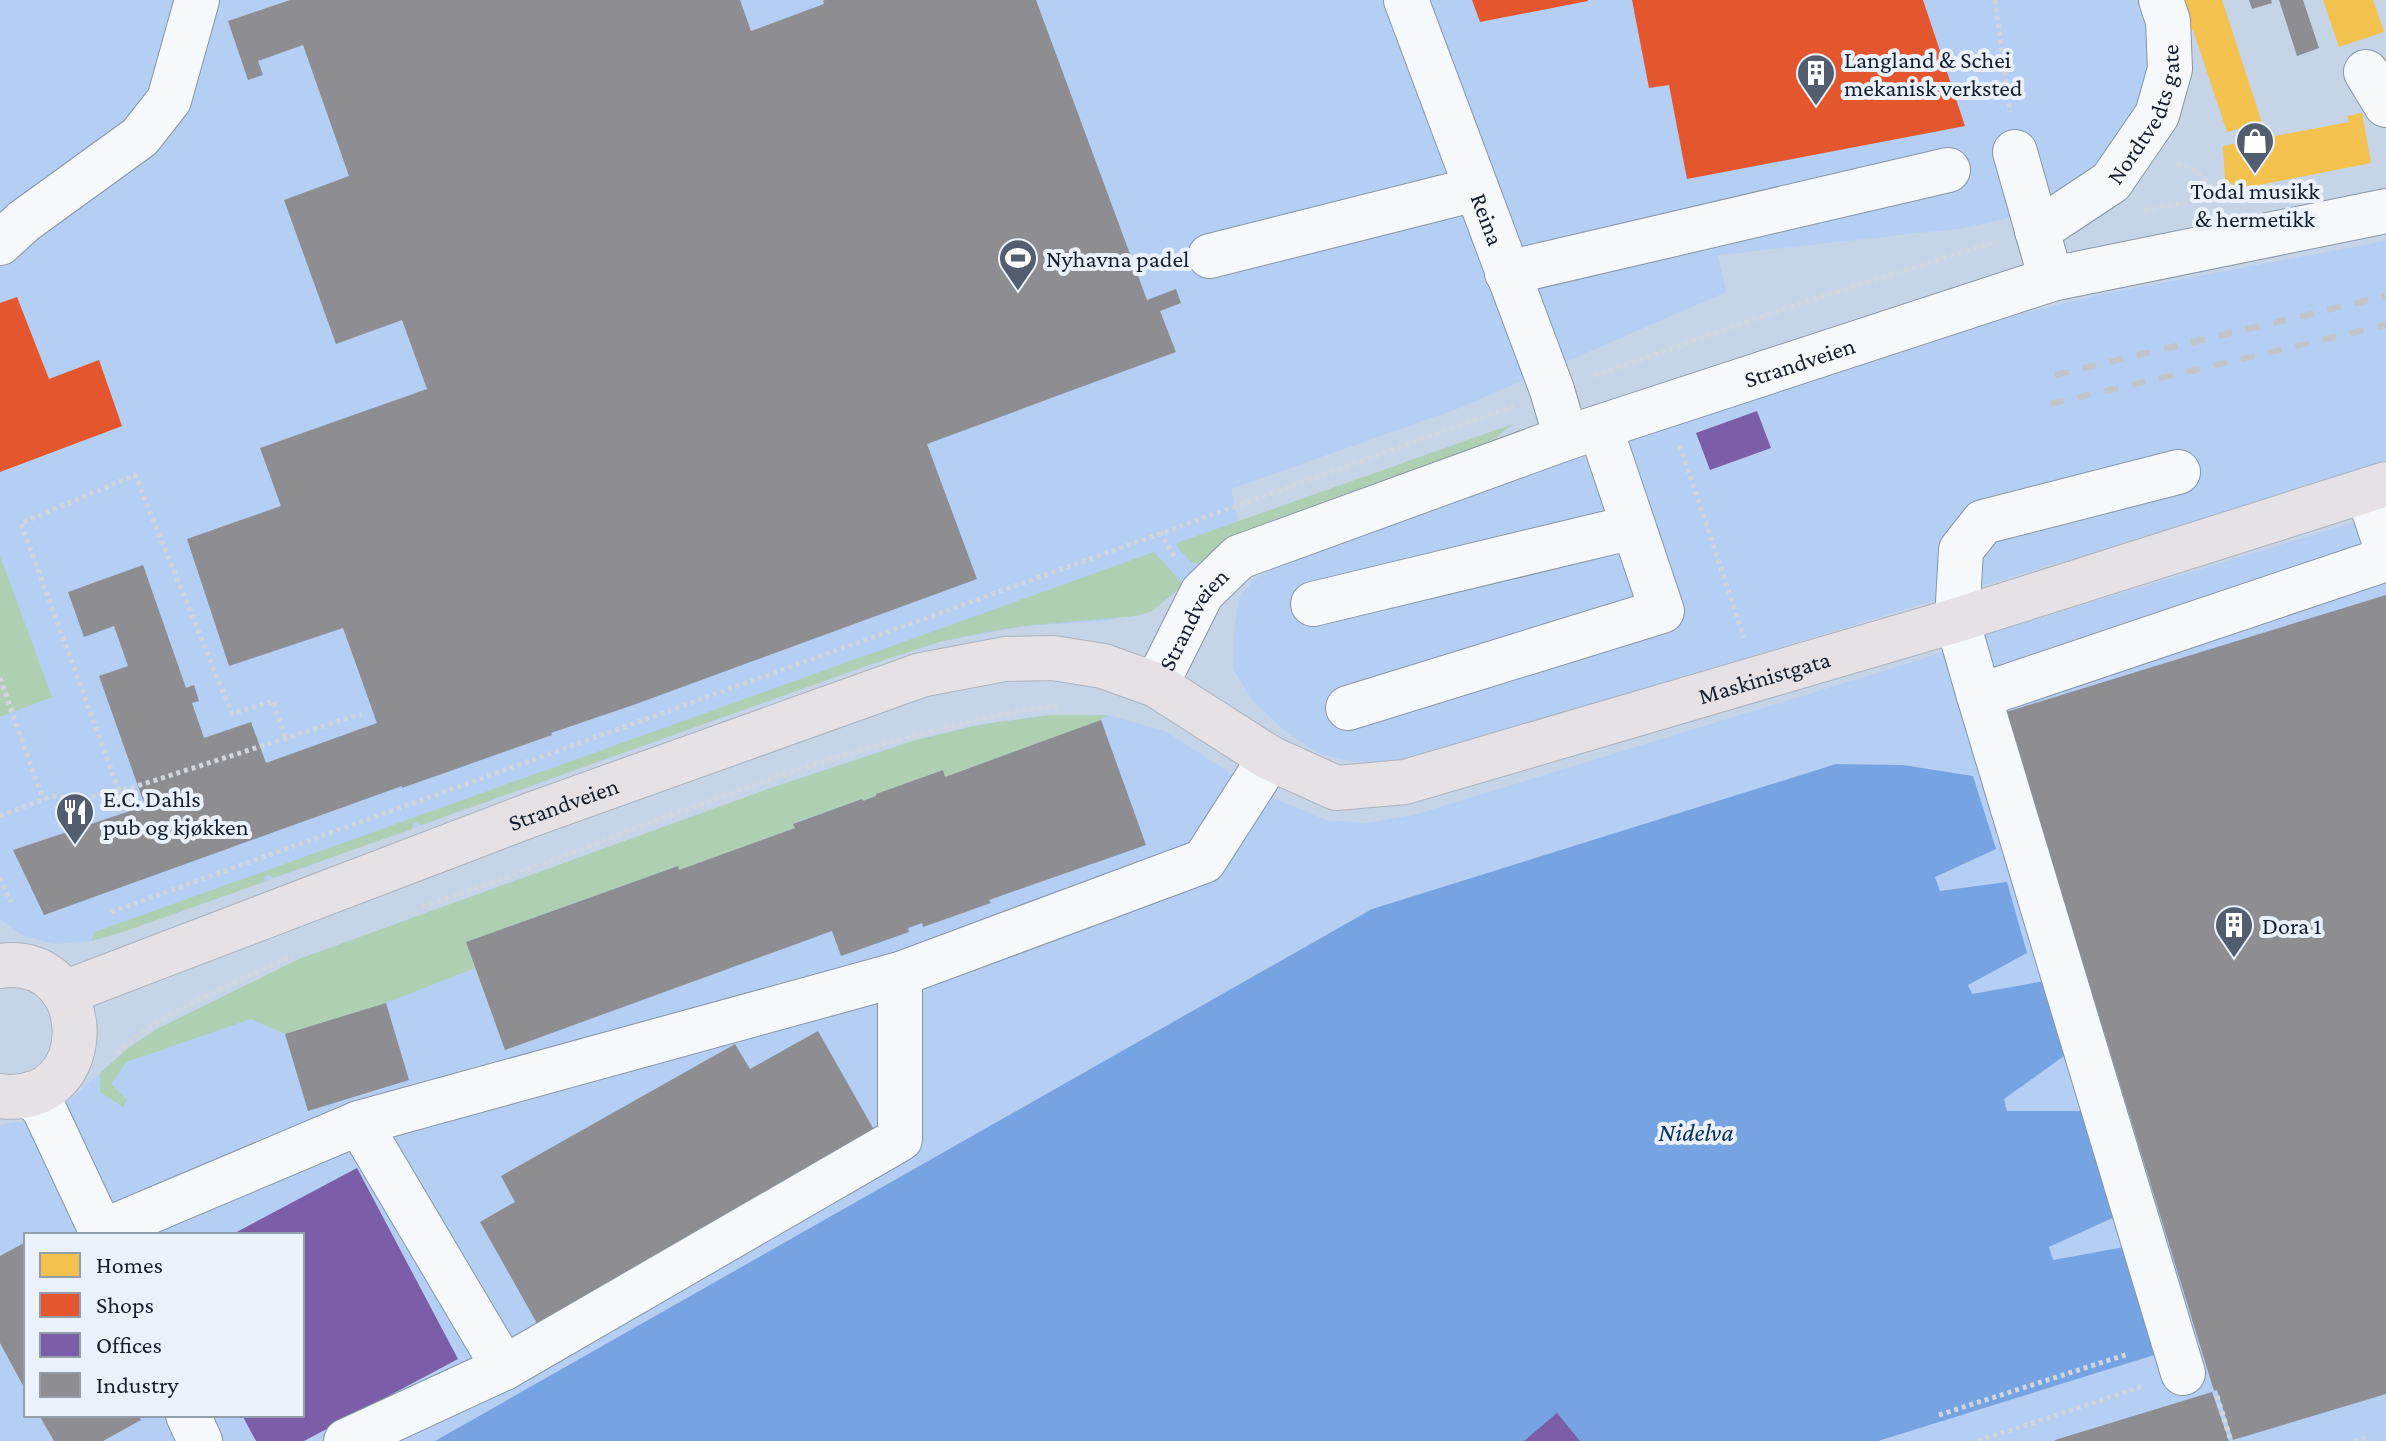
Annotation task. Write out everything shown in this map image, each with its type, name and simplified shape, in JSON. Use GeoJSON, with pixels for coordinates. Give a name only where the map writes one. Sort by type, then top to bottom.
{"type":"FeatureCollection","features":[{"type":"Feature","properties":{"kind":"main road","name":"Maskinistgata"},"geometry":{"type":"LineString","coordinates":[[1156,685],[1270,758],[1336,788],[1405,782],[1759,681],[2377,487]]}},
{"type":"Feature","properties":{"kind":"main road","name":"Strandveien"},"geometry":{"type":"LineString","coordinates":[[64,993],[519,820],[921,675],[1005,659],[1053,658],[1103,666],[1156,685]]}},
{"type":"Feature","properties":{"kind":"main road"},"geometry":{"type":"LineString","coordinates":[[0,966],[21,966],[38,971],[52,981],[64,993],[76,1025],[70,1060],[60,1075],[47,1086],[16,1095]]}},
{"type":"Feature","properties":{"kind":"street"},"geometry":{"type":"LineString","coordinates":[[8,231],[140,137],[169,100],[197,0]]}},
{"type":"Feature","properties":{"kind":"street","name":"Reina"},"geometry":{"type":"LineString","coordinates":[[1348,708],[1662,611],[1633,527],[1583,433],[1552,390],[1406,0]]}},
{"type":"Feature","properties":{"kind":"street","name":"Nordtvedts gate"},"geometry":{"type":"LineString","coordinates":[[2037,231],[2111,182],[2157,115],[2170,69],[2168,21],[2161,0]]}},
{"type":"Feature","properties":{"kind":"street"},"geometry":{"type":"LineString","coordinates":[[2015,152],[2052,279]]}},
{"type":"Feature","properties":{"kind":"street"},"geometry":{"type":"LineString","coordinates":[[1507,273],[1948,170]]}},
{"type":"Feature","properties":{"kind":"street"},"geometry":{"type":"LineString","coordinates":[[1210,256],[1476,189]]}},
{"type":"Feature","properties":{"kind":"street","name":"Strandveien"},"geometry":{"type":"LineString","coordinates":[[1156,685],[1202,593],[1239,557],[1583,433],[2052,279],[2386,211]]}},
{"type":"Feature","properties":{"kind":"street"},"geometry":{"type":"LineString","coordinates":[[2178,472],[1983,522],[1961,550],[1957,620],[2183,1373]]}},
{"type":"Feature","properties":{"kind":"street"},"geometry":{"type":"LineString","coordinates":[[2377,487],[2386,547]]}},
{"type":"Feature","properties":{"kind":"street"},"geometry":{"type":"LineString","coordinates":[[1313,604],[1633,527]]}},
{"type":"Feature","properties":{"kind":"street"},"geometry":{"type":"LineString","coordinates":[[1979,696],[2386,559]]}},
{"type":"Feature","properties":{"kind":"street"},"geometry":{"type":"LineString","coordinates":[[104,1233],[359,1123],[900,974],[1204,861],[1270,758]]}},
{"type":"Feature","properties":{"kind":"street"},"geometry":{"type":"LineString","coordinates":[[346,1441],[504,1368],[900,1139],[900,974]]}},
{"type":"Feature","properties":{"kind":"street"},"geometry":{"type":"LineString","coordinates":[[16,1095],[44,1109],[102,1233]]}},
{"type":"Feature","properties":{"kind":"street"},"geometry":{"type":"LineString","coordinates":[[359,1123],[504,1368]]}},
{"type":"Feature","properties":{"kind":"street"},"geometry":{"type":"LineString","coordinates":[[189,1417],[200,1441]]}},
{"type":"Feature","properties":{"kind":"path"},"geometry":{"type":"LineString","coordinates":[[1995,0],[2015,152]]}},
{"type":"Feature","properties":{"kind":"path"},"geometry":{"type":"LineString","coordinates":[[2134,151],[2194,169],[2225,197]]}},
{"type":"Feature","properties":{"kind":"path"},"geometry":{"type":"LineString","coordinates":[[1591,377],[1801,303],[1983,245]]}},
{"type":"Feature","properties":{"kind":"path"},"geometry":{"type":"LineString","coordinates":[[1650,358],[1759,681]]}},
{"type":"Feature","properties":{"kind":"path"},"geometry":{"type":"LineString","coordinates":[[111,912],[1525,402]]}},
{"type":"Feature","properties":{"kind":"path"},"geometry":{"type":"LineString","coordinates":[[119,791],[21,523],[135,475],[232,714],[273,701],[286,739]]}},
{"type":"Feature","properties":{"kind":"path"},"geometry":{"type":"LineString","coordinates":[[0,678],[43,799]]}},
{"type":"Feature","properties":{"kind":"path"},"geometry":{"type":"LineString","coordinates":[[412,910],[495,883],[698,805],[855,750],[1002,715],[1057,706],[1073,708]]}},
{"type":"Feature","properties":{"kind":"path"},"geometry":{"type":"LineString","coordinates":[[0,816],[52,796],[79,800],[119,791],[361,714]]}},
{"type":"Feature","properties":{"kind":"path"},"geometry":{"type":"LineString","coordinates":[[0,878],[11,902]]}},
{"type":"Feature","properties":{"kind":"path"},"geometry":{"type":"LineString","coordinates":[[114,1055],[134,1038],[197,1001],[302,952]]}},
{"type":"Feature","properties":{"kind":"path"},"geometry":{"type":"LineString","coordinates":[[1939,1415],[2128,1354]]}},
{"type":"Feature","properties":{"kind":"path"},"geometry":{"type":"LineString","coordinates":[[1978,1441],[2183,1373]]}},
{"type":"Feature","properties":{"kind":"path"},"geometry":{"type":"LineString","coordinates":[[2354,1441],[2367,1438],[2368,1441]]}},
{"type":"Feature","properties":{"kind":"shaded area"},"geometry":{"type":"Polygon","coordinates":[[[0,0],[2138,0],[2145,20],[2148,77],[2128,133],[2058,207],[1964,228],[1718,255],[1726,292],[1462,407],[1231,489],[1241,534],[1209,554],[1181,587],[1152,611],[1104,621],[1024,626],[939,642],[123,932],[91,941],[55,944],[22,935],[0,919],[0,0]]]}},
{"type":"Feature","properties":{"kind":"shaded area"},"geometry":{"type":"Polygon","coordinates":[[[2386,241],[2386,463],[1616,697],[1388,763],[1351,761],[1318,753],[1285,731],[1253,701],[1233,669],[1239,598],[1255,578],[1282,565],[1734,402],[1940,334],[2098,295],[2386,241]]]}},
{"type":"Feature","properties":{"kind":"shaded area"},"geometry":{"type":"Polygon","coordinates":[[[2386,513],[2386,1441],[1878,1441],[2163,1352],[2130,1247],[2053,1261],[2049,1247],[2119,1215],[2007,1112],[1935,876],[1996,849],[1973,776],[1903,765],[1836,764],[1372,909],[435,1441],[0,1441],[0,1125],[36,1119],[72,1098],[126,1050],[155,1030],[300,959],[774,787],[913,741],[979,725],[1050,715],[1108,715],[1165,731],[1261,793],[1326,820],[1366,823],[1414,815],[1913,662],[2010,627],[2386,513]]]}},
{"type":"Feature","properties":{"kind":"green space"},"geometry":{"type":"Polygon","coordinates":[[[1513,424],[1483,444],[1267,522],[1222,544],[1201,563],[1192,563],[1179,549],[1177,543],[1513,424]]]}},
{"type":"Feature","properties":{"kind":"green space"},"geometry":{"type":"Polygon","coordinates":[[[1154,552],[1181,582],[1181,587],[1152,611],[1136,616],[1024,626],[939,642],[421,825],[413,823],[412,829],[273,878],[265,876],[264,882],[91,941],[95,932],[1154,552]]]}},
{"type":"Feature","properties":{"kind":"green space"},"geometry":{"type":"Polygon","coordinates":[[[0,556],[52,697],[0,717],[0,556]]]}},
{"type":"Feature","properties":{"kind":"green space"},"geometry":{"type":"Polygon","coordinates":[[[1050,715],[1108,715],[945,777],[942,770],[863,801],[861,799],[794,823],[795,828],[679,870],[677,866],[466,942],[475,968],[386,1003],[285,1034],[251,1019],[126,1062],[111,1084],[127,1100],[123,1107],[100,1092],[100,1073],[155,1030],[299,959],[774,787],[913,741],[978,725],[1050,715]]]}},
{"type":"Feature","properties":{"kind":"water","name":"Nidelva"},"geometry":{"type":"Polygon","coordinates":[[[1836,764],[1903,765],[1973,776],[1996,849],[1935,877],[1940,891],[2007,882],[2027,953],[1968,985],[1972,994],[2045,981],[2068,1053],[2004,1099],[2007,1111],[2087,1111],[2119,1215],[2049,1247],[2053,1260],[2130,1246],[2164,1352],[1878,1441],[435,1441],[1372,909],[1836,764]]]}},
{"type":"Feature","properties":{"kind":"building: Homes"},"geometry":{"type":"Polygon","coordinates":[[[2179,0],[2222,0],[2262,123],[2227,132],[2193,30],[2188,32],[2179,0]]]}},
{"type":"Feature","properties":{"kind":"building: Homes"},"geometry":{"type":"Polygon","coordinates":[[[2323,0],[2373,0],[2384,32],[2339,47],[2323,0]]]}},
{"type":"Feature","properties":{"kind":"building: Homes"},"geometry":{"type":"Polygon","coordinates":[[[2362,113],[2371,163],[2239,189],[2225,179],[2223,146],[2349,122],[2347,116],[2362,113]]]}},
{"type":"Feature","properties":{"kind":"building: Shops"},"geometry":{"type":"Polygon","coordinates":[[[1472,0],[1588,0],[1588,1],[1480,22],[1472,0]]]}},
{"type":"Feature","properties":{"kind":"building: Shops","name":"Langland & Schei mekanisk verksted"},"geometry":{"type":"Polygon","coordinates":[[[1632,0],[1923,0],[1965,126],[1687,179],[1669,85],[1649,88],[1632,0]]]}},
{"type":"Feature","properties":{"kind":"building: Shops"},"geometry":{"type":"Polygon","coordinates":[[[17,297],[49,379],[99,360],[122,426],[0,472],[0,303],[17,297]]]}},
{"type":"Feature","properties":{"kind":"building: Offices"},"geometry":{"type":"Polygon","coordinates":[[[1757,411],[1771,448],[1710,470],[1696,433],[1757,411]]]}},
{"type":"Feature","properties":{"kind":"building: Offices"},"geometry":{"type":"Polygon","coordinates":[[[357,1168],[458,1359],[304,1441],[256,1441],[243,1417],[304,1417],[304,1233],[235,1233],[357,1168]]]}},
{"type":"Feature","properties":{"kind":"building: Offices"},"geometry":{"type":"Polygon","coordinates":[[[1557,1413],[1580,1441],[1524,1441],[1557,1413]]]}},
{"type":"Feature","properties":{"kind":"building: Industry"},"geometry":{"type":"Polygon","coordinates":[[[290,0],[740,0],[751,31],[824,4],[825,0],[1036,0],[1147,300],[1176,289],[1181,303],[1160,311],[1176,352],[927,444],[977,579],[552,735],[44,915],[13,850],[145,806],[99,676],[128,666],[114,626],[84,637],[68,592],[143,565],[186,688],[194,685],[199,701],[192,703],[204,738],[251,722],[266,763],[377,723],[343,628],[229,666],[187,539],[281,506],[260,448],[427,389],[402,320],[336,344],[284,200],[349,176],[303,45],[258,61],[263,75],[248,80],[228,21],[290,0]]]}},
{"type":"Feature","properties":{"kind":"building: Industry"},"geometry":{"type":"Polygon","coordinates":[[[2249,0],[2271,0],[2272,3],[2252,9],[2249,0]]]}},
{"type":"Feature","properties":{"kind":"building: Industry"},"geometry":{"type":"Polygon","coordinates":[[[2279,0],[2303,0],[2319,48],[2297,56],[2279,0]]]}},
{"type":"Feature","properties":{"kind":"building: Industry","name":"Dora 1"},"geometry":{"type":"Polygon","coordinates":[[[2386,595],[2386,1394],[2233,1440],[2217,1390],[2214,1391],[2006,712],[2386,595]]]}},
{"type":"Feature","properties":{"kind":"building: Industry"},"geometry":{"type":"Polygon","coordinates":[[[1101,720],[1146,845],[989,900],[991,903],[923,927],[922,923],[908,928],[909,932],[841,956],[832,931],[505,1050],[466,942],[678,866],[679,870],[795,828],[793,824],[943,770],[945,777],[1101,720]]]}},
{"type":"Feature","properties":{"kind":"building: Industry"},"geometry":{"type":"Polygon","coordinates":[[[386,1003],[409,1080],[308,1111],[285,1034],[386,1003]]]}},
{"type":"Feature","properties":{"kind":"building: Industry"},"geometry":{"type":"Polygon","coordinates":[[[818,1031],[878,1137],[539,1327],[480,1222],[515,1202],[501,1176],[735,1044],[750,1069],[818,1031]]]}},
{"type":"Feature","properties":{"kind":"building: Industry"},"geometry":{"type":"Polygon","coordinates":[[[24,1243],[24,1387],[0,1343],[0,1256],[24,1243]]]}},
{"type":"Feature","properties":{"kind":"building: Industry"},"geometry":{"type":"Polygon","coordinates":[[[2212,1392],[2229,1441],[2055,1441],[2055,1440],[2212,1392]]]}},
{"type":"Feature","properties":{"kind":"building: Industry"},"geometry":{"type":"Polygon","coordinates":[[[40,1417],[139,1417],[141,1420],[103,1441],[54,1441],[40,1417]]]}},
{"type":"Feature","properties":{"kind":"railway"},"geometry":{"type":"LineString","coordinates":[[2055,375],[2386,296]]}},
{"type":"Feature","properties":{"kind":"railway"},"geometry":{"type":"LineString","coordinates":[[2050,404],[2386,325]]}},
{"type":"Feature","properties":{"kind":"place","name":"Langland & Schei mekanisk verksted"},"geometry":{"type":"Point","coordinates":[1816,107]}},
{"type":"Feature","properties":{"kind":"place","name":"Todal musikk & hermetikk"},"geometry":{"type":"Point","coordinates":[2255,175]}},
{"type":"Feature","properties":{"kind":"place","name":"Nyhavna padel"},"geometry":{"type":"Point","coordinates":[1018,292]}},
{"type":"Feature","properties":{"kind":"place","name":"E.C. Dahls pub og kjøkken"},"geometry":{"type":"Point","coordinates":[75,846]}},
{"type":"Feature","properties":{"kind":"place","name":"Dora 1"},"geometry":{"type":"Point","coordinates":[2234,959]}}]}
